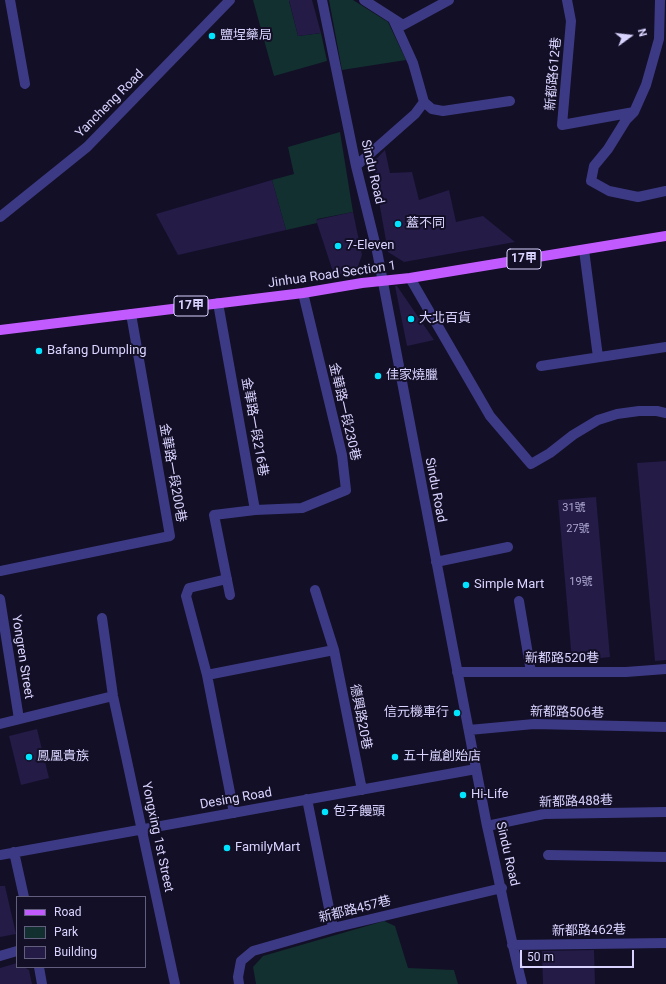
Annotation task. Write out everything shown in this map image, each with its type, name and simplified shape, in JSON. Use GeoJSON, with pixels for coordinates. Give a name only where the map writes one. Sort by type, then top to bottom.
{"type":"FeatureCollection","features":[{"type":"Feature","properties":{"kind":"main road","name":"Jinhua Road Section 1"},"geometry":{"type":"LineString","coordinates":[[0,330],[382,282],[666,236]]}},
{"type":"Feature","properties":{"kind":"street"},"geometry":{"type":"LineString","coordinates":[[10,0],[25,84]]}},
{"type":"Feature","properties":{"kind":"street","name":"Yancheng Road"},"geometry":{"type":"LineString","coordinates":[[0,217],[87,147],[230,0]]}},
{"type":"Feature","properties":{"kind":"street","name":"Sindu Road"},"geometry":{"type":"LineString","coordinates":[[322,0],[356,166],[377,251],[487,826],[502,888],[512,945],[522,984]]}},
{"type":"Feature","properties":{"kind":"street"},"geometry":{"type":"LineString","coordinates":[[364,0],[403,25],[449,0]]}},
{"type":"Feature","properties":{"kind":"street","name":"新都路612巷"},"geometry":{"type":"LineString","coordinates":[[567,0],[571,21],[562,125],[634,112]]}},
{"type":"Feature","properties":{"kind":"street"},"geometry":{"type":"LineString","coordinates":[[660,0],[659,39],[646,85],[634,112],[626,120],[608,149],[594,166],[591,180],[609,191],[638,198],[666,191]]}},
{"type":"Feature","properties":{"kind":"street"},"geometry":{"type":"LineString","coordinates":[[393,19],[413,63],[424,102],[432,109],[443,111],[510,101]]}},
{"type":"Feature","properties":{"kind":"street"},"geometry":{"type":"LineString","coordinates":[[356,166],[415,114],[424,102]]}},
{"type":"Feature","properties":{"kind":"street"},"geometry":{"type":"LineString","coordinates":[[584,250],[598,357]]}},
{"type":"Feature","properties":{"kind":"street"},"geometry":{"type":"LineString","coordinates":[[410,278],[490,416],[531,464],[550,453],[573,435],[598,420],[616,414],[639,411],[657,411],[666,414]]}},
{"type":"Feature","properties":{"kind":"street","name":"金華路一段230巷"},"geometry":{"type":"LineString","coordinates":[[255,510],[302,508],[346,490],[342,455],[303,293]]}},
{"type":"Feature","properties":{"kind":"street","name":"金華路一段216巷"},"geometry":{"type":"LineString","coordinates":[[218,303],[255,510]]}},
{"type":"Feature","properties":{"kind":"street","name":"金華路一段200巷"},"geometry":{"type":"LineString","coordinates":[[0,571],[170,536],[130,314]]}},
{"type":"Feature","properties":{"kind":"street"},"geometry":{"type":"LineString","coordinates":[[541,366],[666,348]]}},
{"type":"Feature","properties":{"kind":"street"},"geometry":{"type":"LineString","coordinates":[[230,595],[214,515],[255,510]]}},
{"type":"Feature","properties":{"kind":"street"},"geometry":{"type":"LineString","coordinates":[[436,562],[508,546]]}},
{"type":"Feature","properties":{"kind":"street"},"geometry":{"type":"LineString","coordinates":[[227,579],[189,588],[186,596],[207,675],[234,813]]}},
{"type":"Feature","properties":{"kind":"street","name":"德興路20巷"},"geometry":{"type":"LineString","coordinates":[[315,590],[334,650],[362,790]]}},
{"type":"Feature","properties":{"kind":"street","name":"Yongren Street"},"geometry":{"type":"LineString","coordinates":[[0,599],[19,719]]}},
{"type":"Feature","properties":{"kind":"street"},"geometry":{"type":"LineString","coordinates":[[519,601],[531,672]]}},
{"type":"Feature","properties":{"kind":"street","name":"Yongxing 1st Street"},"geometry":{"type":"LineString","coordinates":[[102,618],[113,696],[175,984]]}},
{"type":"Feature","properties":{"kind":"street"},"geometry":{"type":"LineString","coordinates":[[207,675],[334,650]]}},
{"type":"Feature","properties":{"kind":"street","name":"新都路520巷"},"geometry":{"type":"LineString","coordinates":[[458,672],[626,672],[666,669]]}},
{"type":"Feature","properties":{"kind":"street"},"geometry":{"type":"LineString","coordinates":[[0,724],[113,696]]}},
{"type":"Feature","properties":{"kind":"street","name":"新都路506巷"},"geometry":{"type":"LineString","coordinates":[[469,730],[534,724],[666,727]]}},
{"type":"Feature","properties":{"kind":"street","name":"Desing Road"},"geometry":{"type":"LineString","coordinates":[[0,855],[476,769]]}},
{"type":"Feature","properties":{"kind":"street"},"geometry":{"type":"LineString","coordinates":[[307,799],[333,928]]}},
{"type":"Feature","properties":{"kind":"street","name":"新都路488巷"},"geometry":{"type":"LineString","coordinates":[[487,826],[544,814],[666,812]]}},
{"type":"Feature","properties":{"kind":"street"},"geometry":{"type":"LineString","coordinates":[[14,852],[24,896]]}},
{"type":"Feature","properties":{"kind":"street"},"geometry":{"type":"LineString","coordinates":[[548,856],[666,857]]}},
{"type":"Feature","properties":{"kind":"street","name":"新都路457巷"},"geometry":{"type":"LineString","coordinates":[[239,984],[238,977],[240,961],[253,951],[333,928],[502,888]]}},
{"type":"Feature","properties":{"kind":"street","name":"新都路462巷"},"geometry":{"type":"LineString","coordinates":[[512,945],[666,943]]}},
{"type":"Feature","properties":{"kind":"street"},"geometry":{"type":"LineString","coordinates":[[0,956],[16,951]]}},
{"type":"Feature","properties":{"kind":"street"},"geometry":{"type":"LineString","coordinates":[[39,968],[42,984]]}},
{"type":"Feature","properties":{"kind":"green space"},"geometry":{"type":"Polygon","coordinates":[[[253,0],[292,0],[289,1],[298,36],[321,33],[327,61],[274,76],[253,0]]]}},
{"type":"Feature","properties":{"kind":"green space"},"geometry":{"type":"Polygon","coordinates":[[[329,0],[353,0],[388,22],[406,60],[342,70],[329,0]]]}},
{"type":"Feature","properties":{"kind":"green space"},"geometry":{"type":"Polygon","coordinates":[[[340,132],[353,212],[317,219],[317,223],[286,230],[272,180],[294,174],[288,147],[340,132]]]}},
{"type":"Feature","properties":{"kind":"green space"},"geometry":{"type":"Polygon","coordinates":[[[384,921],[395,926],[408,968],[454,970],[458,984],[256,984],[253,967],[263,956],[384,921]]]}},
{"type":"Feature","properties":{"kind":"building"},"geometry":{"type":"Polygon","coordinates":[[[289,0],[312,0],[321,33],[298,36],[289,0]]]}},
{"type":"Feature","properties":{"kind":"building"},"geometry":{"type":"Polygon","coordinates":[[[385,150],[390,173],[412,172],[419,200],[449,190],[456,222],[483,216],[515,242],[404,262],[388,252],[374,161],[385,150]]]}},
{"type":"Feature","properties":{"kind":"building"},"geometry":{"type":"Polygon","coordinates":[[[272,180],[286,230],[178,255],[156,214],[272,180]]]}},
{"type":"Feature","properties":{"kind":"building"},"geometry":{"type":"Polygon","coordinates":[[[353,212],[362,255],[356,272],[334,275],[316,220],[353,212]]]}},
{"type":"Feature","properties":{"kind":"building","name":"大北百貨"},"geometry":{"type":"Polygon","coordinates":[[[395,286],[397,286],[434,340],[407,346],[395,286]]]}},
{"type":"Feature","properties":{"kind":"building"},"geometry":{"type":"Polygon","coordinates":[[[666,461],[666,660],[655,661],[637,463],[666,461]]]}},
{"type":"Feature","properties":{"kind":"building"},"geometry":{"type":"Polygon","coordinates":[[[596,497],[610,657],[572,661],[558,500],[596,497]]]}},
{"type":"Feature","properties":{"kind":"building","name":"鳳凰貴族"},"geometry":{"type":"Polygon","coordinates":[[[37,729],[49,778],[21,785],[9,736],[37,729]]]}},
{"type":"Feature","properties":{"kind":"building"},"geometry":{"type":"Polygon","coordinates":[[[0,886],[5,886],[16,934],[0,937],[0,886]]]}},
{"type":"Feature","properties":{"kind":"building"},"geometry":{"type":"Polygon","coordinates":[[[594,950],[595,984],[543,984],[542,951],[594,950]]]}},
{"type":"Feature","properties":{"kind":"building"},"geometry":{"type":"Polygon","coordinates":[[[16,963],[16,968],[26,968],[29,970],[32,984],[0,984],[0,968],[16,963]]]}},
{"type":"Feature","properties":{"kind":"place","name":"鹽埕藥局"},"geometry":{"type":"Point","coordinates":[212,36]}},
{"type":"Feature","properties":{"kind":"place","name":"蓋不同"},"geometry":{"type":"Point","coordinates":[398,224]}},
{"type":"Feature","properties":{"kind":"place","name":"7-Eleven"},"geometry":{"type":"Point","coordinates":[338,246]}},
{"type":"Feature","properties":{"kind":"place","name":"大北百貨"},"geometry":{"type":"Point","coordinates":[411,319]}},
{"type":"Feature","properties":{"kind":"place","name":"Bafang Dumpling"},"geometry":{"type":"Point","coordinates":[39,351]}},
{"type":"Feature","properties":{"kind":"place","name":"佳家燒臘"},"geometry":{"type":"Point","coordinates":[378,376]}},
{"type":"Feature","properties":{"kind":"place","name":"Simple Mart"},"geometry":{"type":"Point","coordinates":[466,585]}},
{"type":"Feature","properties":{"kind":"place","name":"信元機車行"},"geometry":{"type":"Point","coordinates":[457,713]}},
{"type":"Feature","properties":{"kind":"place","name":"鳳凰貴族"},"geometry":{"type":"Point","coordinates":[29,757]}},
{"type":"Feature","properties":{"kind":"place","name":"五十嵐創始店"},"geometry":{"type":"Point","coordinates":[395,757]}},
{"type":"Feature","properties":{"kind":"place","name":"Hi-Life"},"geometry":{"type":"Point","coordinates":[463,795]}},
{"type":"Feature","properties":{"kind":"place","name":"包子饅頭"},"geometry":{"type":"Point","coordinates":[325,812]}},
{"type":"Feature","properties":{"kind":"place","name":"FamilyMart"},"geometry":{"type":"Point","coordinates":[227,848]}}]}
